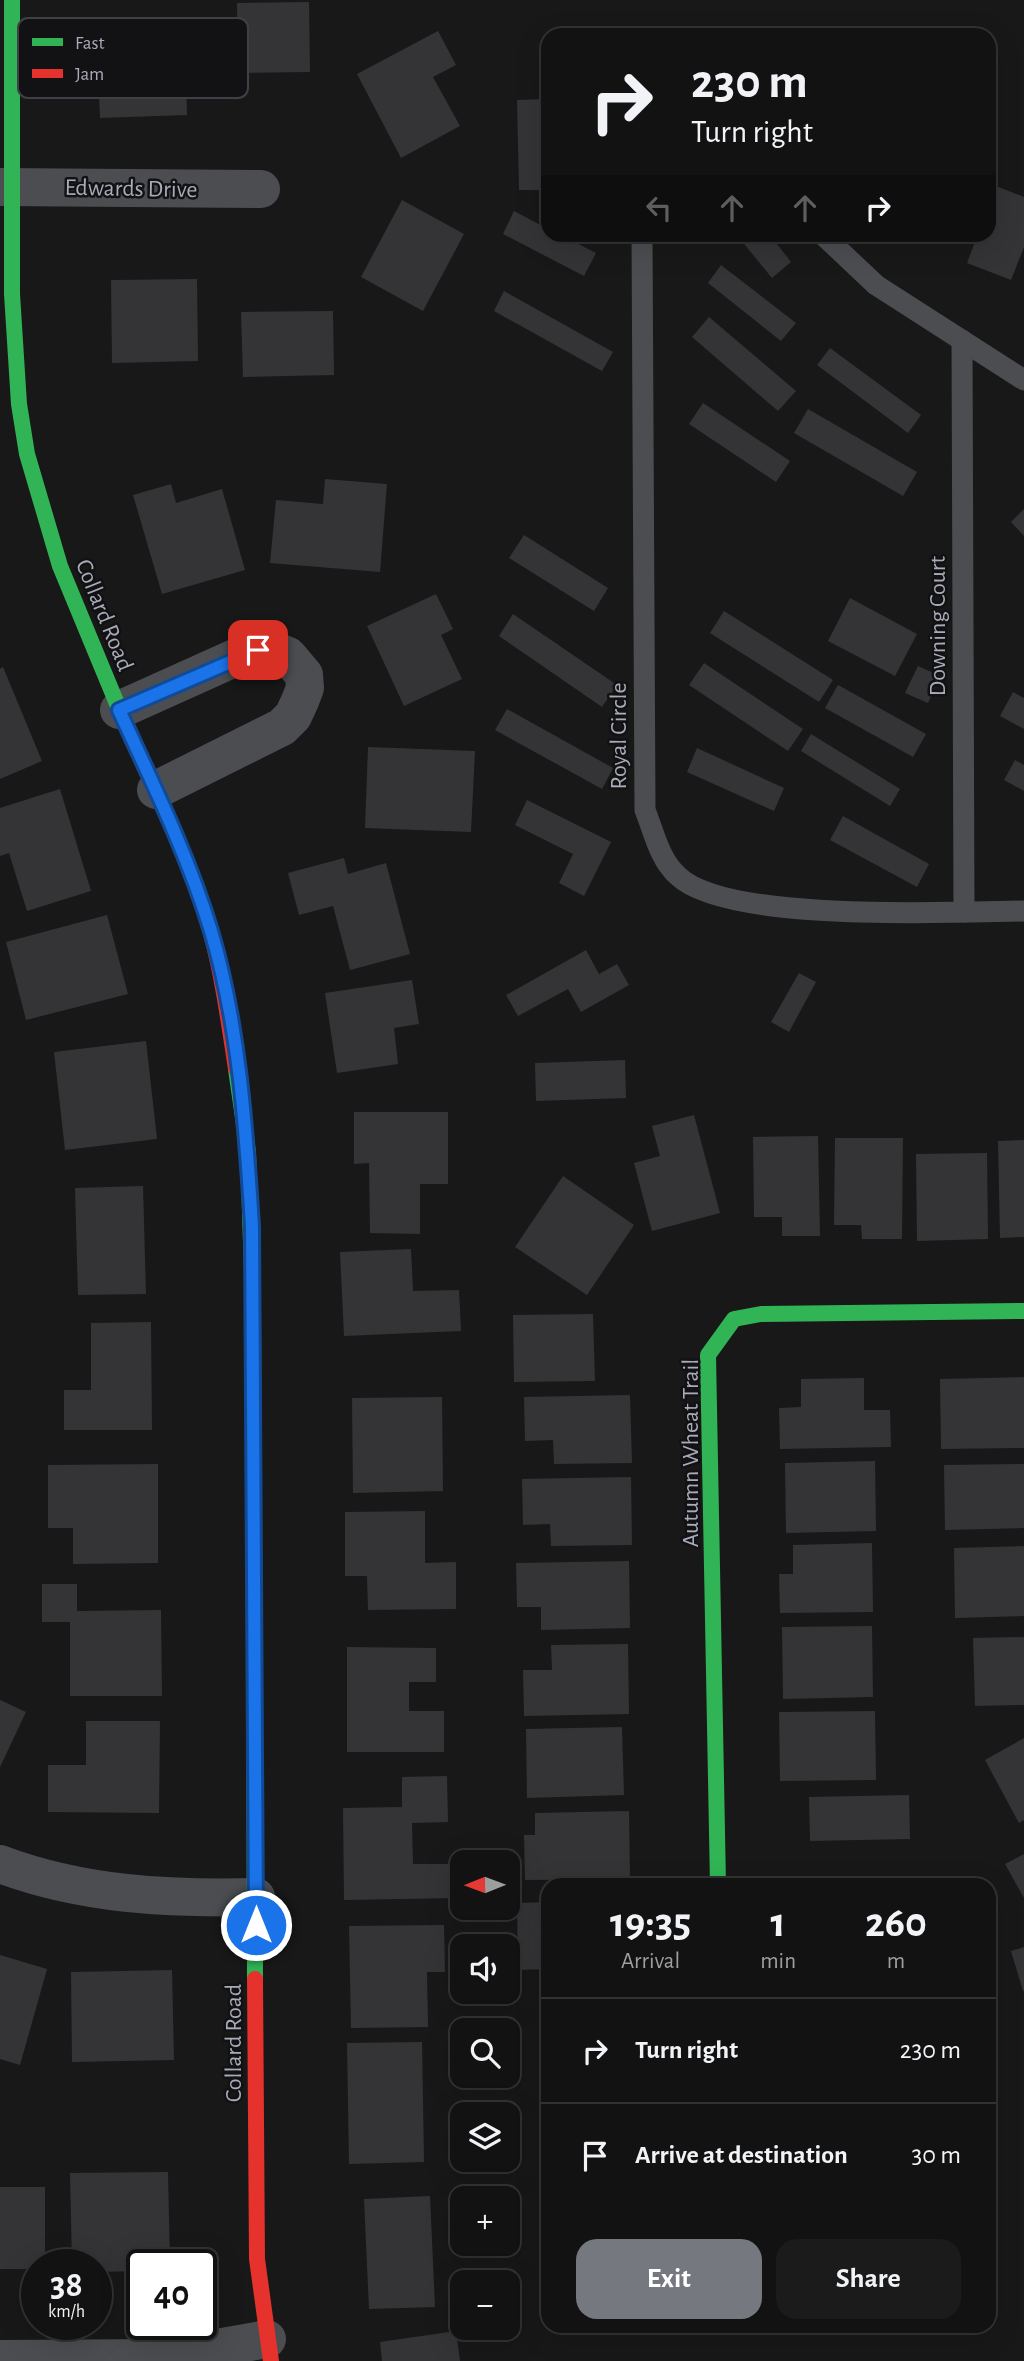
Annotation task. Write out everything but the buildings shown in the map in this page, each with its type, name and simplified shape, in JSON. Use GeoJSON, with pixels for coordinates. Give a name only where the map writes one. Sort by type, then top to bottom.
{"type":"FeatureCollection","features":[{"type":"Feature","properties":{"kind":"street","name":"Collard Road"},"geometry":{"type":"LineString","coordinates":[[12,0],[6,187],[14,348],[27,454],[60,566],[119,710],[188,864],[211,932],[225,993],[248,1152],[252,1226],[256,2204],[257,2259],[269,2350]]}},
{"type":"Feature","properties":{"kind":"street","name":"Edwards Drive"},"geometry":{"type":"LineString","coordinates":[[6,187],[261,189]]}},
{"type":"Feature","properties":{"kind":"street"},"geometry":{"type":"LineString","coordinates":[[119,710],[258,650],[288,656],[304,676],[305,688],[300,701],[293,716],[282,727],[156,790]]}},
{"type":"Feature","properties":{"kind":"street","name":"Autumn Wheat Trail"},"geometry":{"type":"LineString","coordinates":[[718,1878],[708,1355],[734,1319],[761,1314],[1024,1311]]}},
{"type":"Feature","properties":{"kind":"street"},"geometry":{"type":"LineString","coordinates":[[0,1864],[60,1882],[111,1892],[175,1898],[256,1897]]}},
{"type":"Feature","properties":{"kind":"street"},"geometry":{"type":"LineString","coordinates":[[0,2359],[160,2358],[269,2350]]}},
{"type":"Feature","properties":{"kind":"lane","name":"Royal Circle"},"geometry":{"type":"LineString","coordinates":[[642,242],[645,810],[665,862],[679,878],[705,894],[780,909],[1024,911]]}},
{"type":"Feature","properties":{"kind":"lane"},"geometry":{"type":"LineString","coordinates":[[830,242],[876,285],[1024,380]]}},
{"type":"Feature","properties":{"kind":"lane","name":"Downing Court"},"geometry":{"type":"LineString","coordinates":[[962,340],[964,912]]}},
{"type":"Feature","properties":{"kind":"traffic: fast"},"geometry":{"type":"LineString","coordinates":[[12,0],[12,294],[19,404],[27,454],[60,566],[132,740]]}},
{"type":"Feature","properties":{"kind":"traffic: fast"},"geometry":{"type":"LineString","coordinates":[[236,1069],[248,1152],[253,1302],[255,1979]]}},
{"type":"Feature","properties":{"kind":"traffic: fast"},"geometry":{"type":"LineString","coordinates":[[718,1878],[708,1355],[734,1319],[761,1314],[1024,1311]]}},
{"type":"Feature","properties":{"kind":"traffic: jam"},"geometry":{"type":"LineString","coordinates":[[132,740],[176,835],[204,908],[219,967],[236,1069]]}},
{"type":"Feature","properties":{"kind":"traffic: jam"},"geometry":{"type":"LineString","coordinates":[[255,1979],[257,2259],[271,2361]]}},
{"type":"Feature","properties":{"kind":"route"},"geometry":{"type":"LineString","coordinates":[[256,1925],[252,1226],[248,1152],[225,993],[211,932],[188,864],[119,710],[258,650]]}}]}
